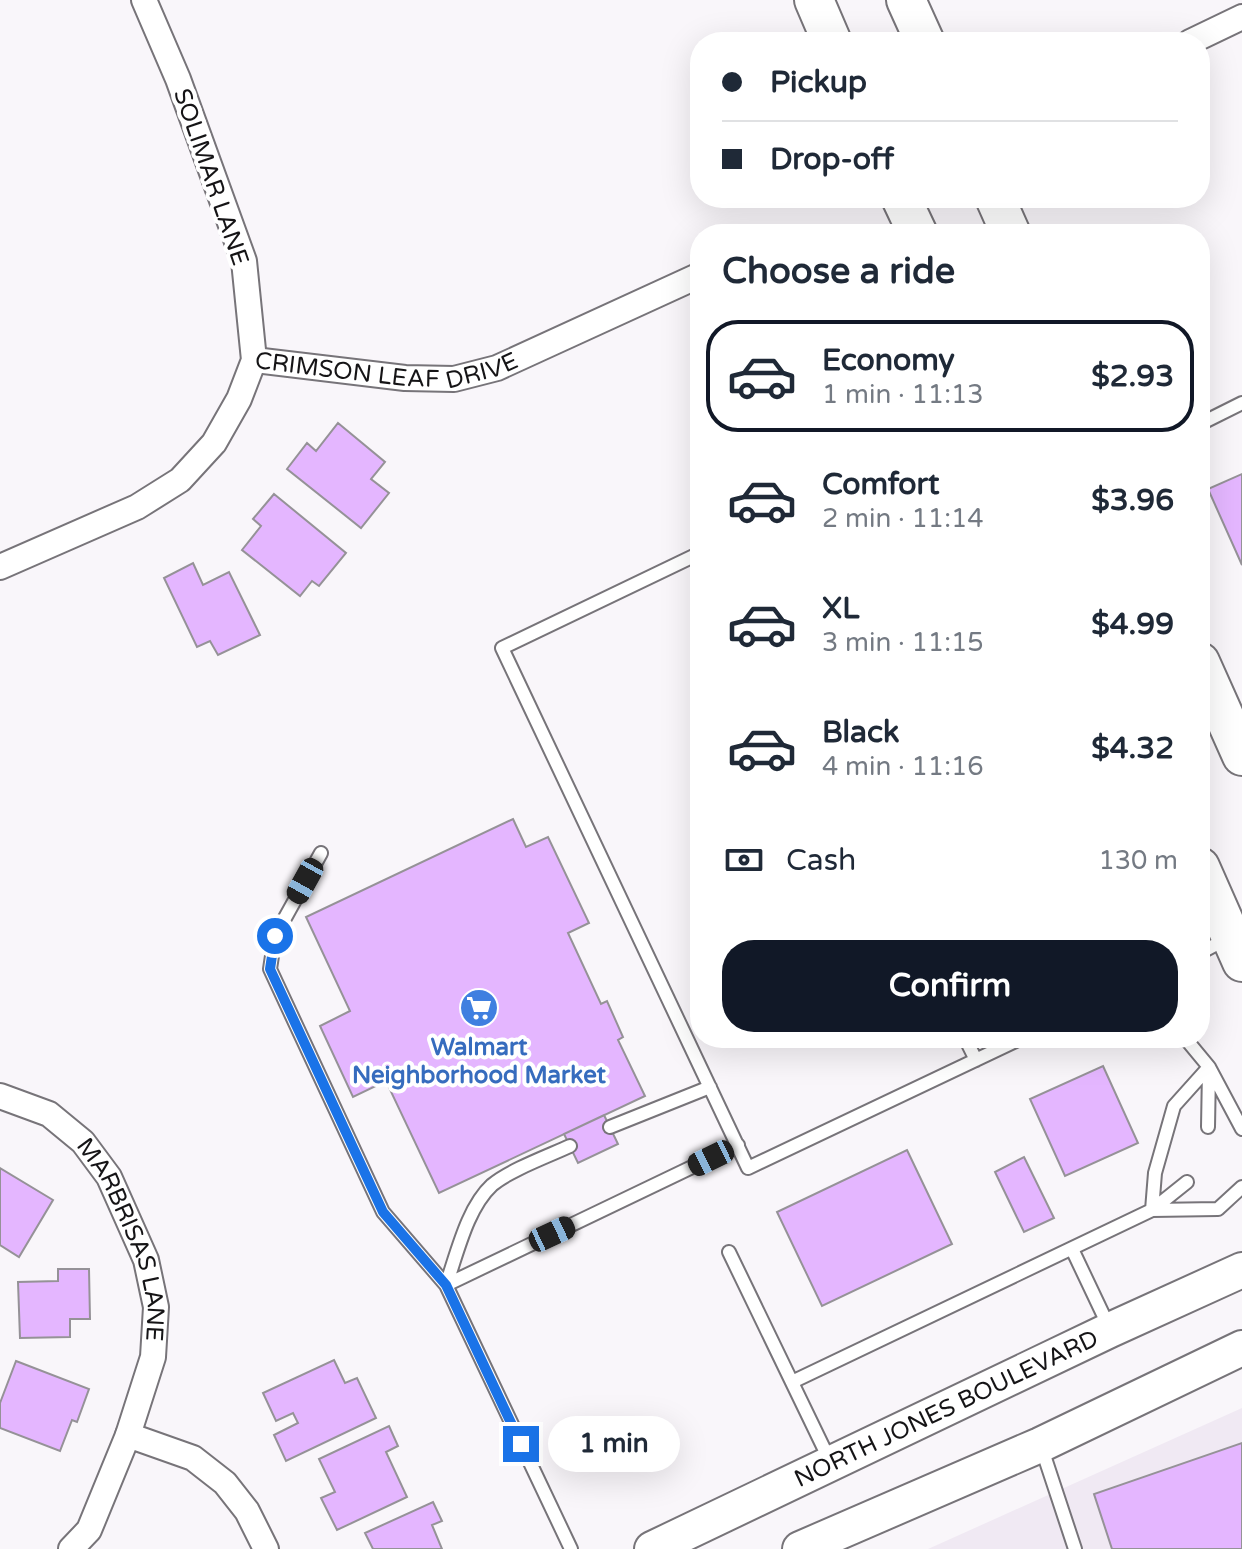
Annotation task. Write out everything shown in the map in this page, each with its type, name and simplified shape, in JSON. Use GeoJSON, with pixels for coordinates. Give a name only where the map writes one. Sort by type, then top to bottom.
{"type":"FeatureCollection","features":[{"type":"Feature","properties":{"kind":"main road"},"geometry":{"type":"LineString","coordinates":[[814,0],[828,32]]}},
{"type":"Feature","properties":{"kind":"main road"},"geometry":{"type":"LineString","coordinates":[[906,0],[920,32]]}},
{"type":"Feature","properties":{"kind":"main road"},"geometry":{"type":"LineString","coordinates":[[1210,682],[1240,744]]}},
{"type":"Feature","properties":{"kind":"main road"},"geometry":{"type":"LineString","coordinates":[[1210,902],[1224,951]]}},
{"type":"Feature","properties":{"kind":"main road","name":"NORTH JONES BOULEVARD"},"geometry":{"type":"LineString","coordinates":[[652,1549],[1242,1270]]}},
{"type":"Feature","properties":{"kind":"main road"},"geometry":{"type":"LineString","coordinates":[[817,1546],[1040,1445],[1242,1348]]}},
{"type":"Feature","properties":{"kind":"street","name":"SOLIMAR LANE"},"geometry":{"type":"LineString","coordinates":[[144,0],[178,79],[244,261],[254,360]]}},
{"type":"Feature","properties":{"kind":"street"},"geometry":{"type":"LineString","coordinates":[[1210,32],[1242,17]]}},
{"type":"Feature","properties":{"kind":"street","name":"CRIMSON LEAF DRIVE"},"geometry":{"type":"LineString","coordinates":[[0,567],[137,507],[180,480],[214,443],[239,399],[254,360],[405,378],[454,379],[497,368],[690,280]]}},
{"type":"Feature","properties":{"kind":"street","name":"MARBRISAS LANE"},"geometry":{"type":"LineString","coordinates":[[0,1096],[49,1114],[83,1142],[109,1177],[146,1260],[156,1307],[153,1357],[128,1435],[89,1530],[71,1549]]}},
{"type":"Feature","properties":{"kind":"street"},"geometry":{"type":"LineString","coordinates":[[128,1435],[193,1458],[225,1483],[247,1511],[266,1549]]}},
{"type":"Feature","properties":{"kind":"lane"},"geometry":{"type":"LineString","coordinates":[[1210,419],[1242,403]]}},
{"type":"Feature","properties":{"kind":"lane"},"geometry":{"type":"LineString","coordinates":[[690,558],[502,648],[690,1045]]}},
{"type":"Feature","properties":{"kind":"lane"},"geometry":{"type":"LineString","coordinates":[[321,853],[275,936],[270,969],[383,1212],[446,1285],[571,1549]]}},
{"type":"Feature","properties":{"kind":"lane"},"geometry":{"type":"LineString","coordinates":[[692,1048],[748,1168],[1001,1048]]}},
{"type":"Feature","properties":{"kind":"lane"},"geometry":{"type":"LineString","coordinates":[[970,1048],[976,1060]]}},
{"type":"Feature","properties":{"kind":"lane"},"geometry":{"type":"LineString","coordinates":[[1193,1048],[1209,1067],[1242,1129]]}},
{"type":"Feature","properties":{"kind":"lane"},"geometry":{"type":"LineString","coordinates":[[1208,1127],[1209,1067]]}},
{"type":"Feature","properties":{"kind":"lane"},"geometry":{"type":"LineString","coordinates":[[1152,1210],[1155,1173],[1174,1106],[1209,1067]]}},
{"type":"Feature","properties":{"kind":"lane"},"geometry":{"type":"LineString","coordinates":[[610,1127],[710,1087]]}},
{"type":"Feature","properties":{"kind":"lane"},"geometry":{"type":"LineString","coordinates":[[446,1285],[738,1145]]}},
{"type":"Feature","properties":{"kind":"lane"},"geometry":{"type":"LineString","coordinates":[[446,1285],[475,1206],[492,1185],[570,1146]]}},
{"type":"Feature","properties":{"kind":"lane"},"geometry":{"type":"LineString","coordinates":[[792,1382],[1152,1210],[1187,1182]]}},
{"type":"Feature","properties":{"kind":"lane"},"geometry":{"type":"LineString","coordinates":[[1152,1210],[1218,1209],[1242,1187]]}},
{"type":"Feature","properties":{"kind":"lane"},"geometry":{"type":"LineString","coordinates":[[1072,1249],[1110,1330]]}},
{"type":"Feature","properties":{"kind":"lane"},"geometry":{"type":"LineString","coordinates":[[729,1252],[831,1463]]}},
{"type":"Feature","properties":{"kind":"lane"},"geometry":{"type":"LineString","coordinates":[[1040,1445],[1075,1549]]}},
{"type":"Feature","properties":{"kind":"shaded area"},"geometry":{"type":"Polygon","coordinates":[[[1242,1408],[1242,1549],[928,1549],[1242,1408]]]}},
{"type":"Feature","properties":{"kind":"building"},"geometry":{"type":"Polygon","coordinates":[[[338,423],[385,462],[371,479],[389,493],[361,528],[287,469],[307,443],[316,451],[338,423]]]}},
{"type":"Feature","properties":{"kind":"building"},"geometry":{"type":"Polygon","coordinates":[[[1242,474],[1242,565],[1210,493],[1210,488],[1242,474]]]}},
{"type":"Feature","properties":{"kind":"building"},"geometry":{"type":"Polygon","coordinates":[[[274,494],[346,553],[319,586],[312,581],[300,596],[242,550],[261,526],[253,519],[274,494]]]}},
{"type":"Feature","properties":{"kind":"building"},"geometry":{"type":"Polygon","coordinates":[[[193,563],[203,585],[229,572],[260,635],[218,655],[210,641],[197,647],[164,578],[193,563]]]}},
{"type":"Feature","properties":{"kind":"building","name":"Walmart Neighborhood Market"},"geometry":{"type":"Polygon","coordinates":[[[513,819],[526,847],[548,837],[589,923],[568,933],[601,1004],[607,1001],[623,1037],[618,1040],[645,1096],[439,1193],[386,1081],[353,1097],[320,1026],[350,1011],[306,917],[513,819]]]}},
{"type":"Feature","properties":{"kind":"building"},"geometry":{"type":"Polygon","coordinates":[[[1103,1066],[1138,1143],[1065,1176],[1030,1099],[1103,1066]]]}},
{"type":"Feature","properties":{"kind":"building"},"geometry":{"type":"Polygon","coordinates":[[[604,1115],[618,1144],[578,1163],[564,1134],[604,1115]]]}},
{"type":"Feature","properties":{"kind":"building"},"geometry":{"type":"Polygon","coordinates":[[[907,1150],[952,1244],[822,1306],[777,1212],[907,1150]]]}},
{"type":"Feature","properties":{"kind":"building"},"geometry":{"type":"Polygon","coordinates":[[[1024,1157],[1054,1218],[1024,1232],[995,1172],[1024,1157]]]}},
{"type":"Feature","properties":{"kind":"building"},"geometry":{"type":"Polygon","coordinates":[[[0,1168],[53,1200],[19,1257],[0,1245],[0,1168]]]}},
{"type":"Feature","properties":{"kind":"building"},"geometry":{"type":"Polygon","coordinates":[[[58,1269],[89,1269],[90,1319],[70,1319],[70,1337],[20,1338],[18,1282],[58,1281],[58,1269]]]}},
{"type":"Feature","properties":{"kind":"building"},"geometry":{"type":"Polygon","coordinates":[[[334,1360],[345,1383],[357,1378],[376,1418],[286,1461],[274,1435],[298,1423],[293,1413],[276,1421],[263,1393],[334,1360]]]}},
{"type":"Feature","properties":{"kind":"building"},"geometry":{"type":"Polygon","coordinates":[[[16,1361],[89,1389],[77,1422],[72,1420],[60,1451],[0,1428],[0,1403],[16,1361]]]}},
{"type":"Feature","properties":{"kind":"building"},"geometry":{"type":"Polygon","coordinates":[[[389,1426],[398,1446],[386,1452],[407,1497],[337,1530],[321,1498],[335,1492],[319,1459],[389,1426]]]}},
{"type":"Feature","properties":{"kind":"building"},"geometry":{"type":"Polygon","coordinates":[[[1242,1443],[1242,1549],[1112,1549],[1094,1494],[1242,1443]]]}},
{"type":"Feature","properties":{"kind":"building"},"geometry":{"type":"Polygon","coordinates":[[[433,1502],[442,1521],[432,1525],[442,1549],[373,1549],[365,1533],[433,1502]]]}},
{"type":"Feature","properties":{"kind":"place","name":"Walmart Neighborhood Market"},"geometry":{"type":"Point","coordinates":[479,1008]}},
{"type":"Feature","properties":{"kind":"route"},"geometry":{"type":"LineString","coordinates":[[275,936],[270,969],[383,1212],[446,1285],[521,1444]]}}]}
